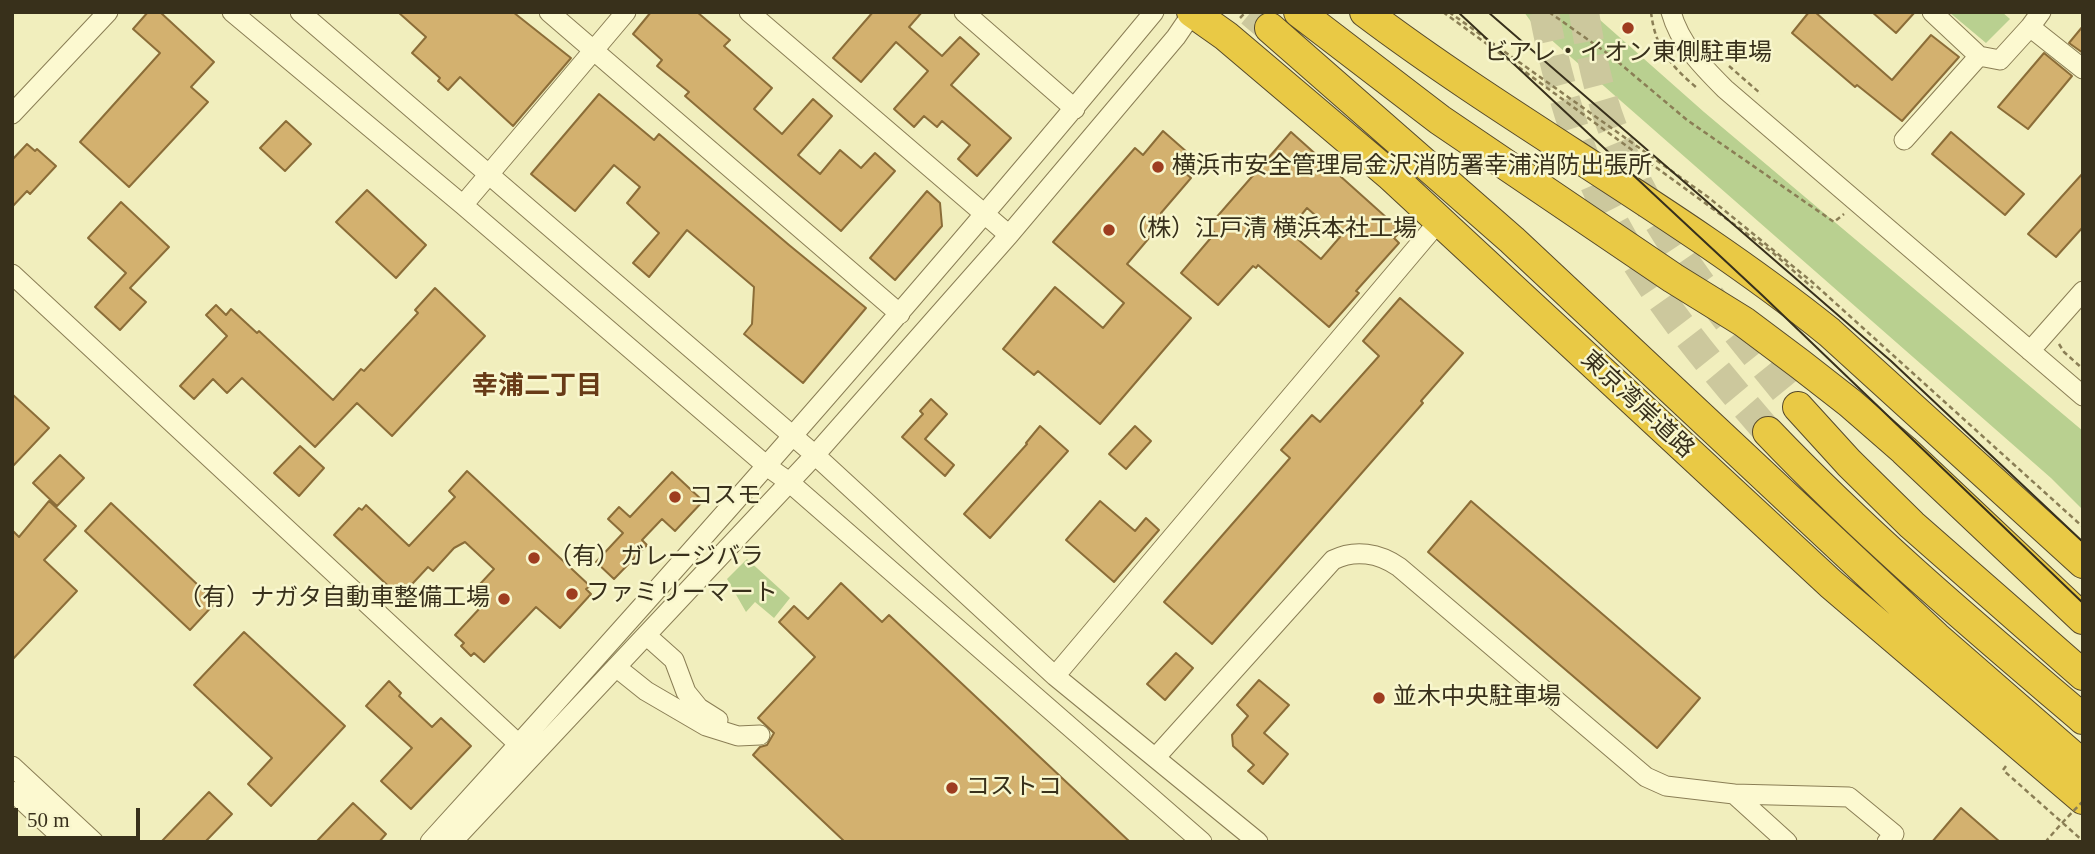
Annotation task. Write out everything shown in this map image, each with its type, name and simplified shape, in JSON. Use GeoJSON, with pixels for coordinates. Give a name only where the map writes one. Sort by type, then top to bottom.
{"type":"FeatureCollection","features":[{"type":"Feature","properties":{"kind":"highway","name":"東京湾岸道路"},"geometry":{"type":"LineString","coordinates":[[1193,12],[1226,36],[1440,220],[1831,584],[2083,800]]}},
{"type":"Feature","properties":{"kind":"highway"},"geometry":{"type":"LineString","coordinates":[[1299,12],[1440,120],[1673,278],[1744,322],[1800,364],[1904,450],[2083,619]]}},
{"type":"Feature","properties":{"kind":"highway"},"geometry":{"type":"LineString","coordinates":[[1365,12],[1430,59],[1709,242],[1790,300],[1829,331],[2083,563]]}},
{"type":"Feature","properties":{"kind":"highway"},"geometry":{"type":"LineString","coordinates":[[1270,28],[1493,223],[1936,637],[2083,765]]}},
{"type":"Feature","properties":{"kind":"highway"},"geometry":{"type":"LineString","coordinates":[[1798,407],[1849,463],[1912,525],[2083,675]]}},
{"type":"Feature","properties":{"kind":"highway"},"geometry":{"type":"LineString","coordinates":[[1768,432],[1823,490],[1890,553],[2083,719]]}},
{"type":"Feature","properties":{"kind":"street"},"geometry":{"type":"LineString","coordinates":[[12,114],[108,12]]}},
{"type":"Feature","properties":{"kind":"street"},"geometry":{"type":"LineString","coordinates":[[232,12],[789,482],[1202,842]]}},
{"type":"Feature","properties":{"kind":"street"},"geometry":{"type":"LineString","coordinates":[[300,12],[815,455],[1055,676],[1258,842]]}},
{"type":"Feature","properties":{"kind":"street"},"geometry":{"type":"LineString","coordinates":[[549,12],[900,314]]}},
{"type":"Feature","properties":{"kind":"street"},"geometry":{"type":"LineString","coordinates":[[463,205],[626,12]]}},
{"type":"Feature","properties":{"kind":"street"},"geometry":{"type":"LineString","coordinates":[[749,12],[1009,235]]}},
{"type":"Feature","properties":{"kind":"street"},"geometry":{"type":"LineString","coordinates":[[964,12],[1075,109]]}},
{"type":"Feature","properties":{"kind":"street"},"geometry":{"type":"LineString","coordinates":[[452,842],[525,750],[985,215],[1154,12]]}},
{"type":"Feature","properties":{"kind":"street"},"geometry":{"type":"LineString","coordinates":[[430,842],[616,667],[815,455],[1009,235],[1176,37],[1193,12]]}},
{"type":"Feature","properties":{"kind":"street"},"geometry":{"type":"LineString","coordinates":[[1671,12],[1680,38],[1700,65],[1725,89],[2083,396]]}},
{"type":"Feature","properties":{"kind":"street"},"geometry":{"type":"LineString","coordinates":[[1932,12],[1979,56],[2000,60],[2036,20],[2083,69]]}},
{"type":"Feature","properties":{"kind":"street"},"geometry":{"type":"LineString","coordinates":[[1904,140],[1979,56]]}},
{"type":"Feature","properties":{"kind":"street"},"geometry":{"type":"LineString","coordinates":[[1055,676],[1440,220]]}},
{"type":"Feature","properties":{"kind":"street"},"geometry":{"type":"LineString","coordinates":[[12,274],[525,750]]}},
{"type":"Feature","properties":{"kind":"street"},"geometry":{"type":"LineString","coordinates":[[2030,351],[2083,291]]}},
{"type":"Feature","properties":{"kind":"street"},"geometry":{"type":"LineString","coordinates":[[1156,757],[1333,561],[1341,556],[1367,554],[1390,560],[1399,566],[1646,777],[1666,786],[1734,794],[1849,797],[1895,839]]}},
{"type":"Feature","properties":{"kind":"street"},"geometry":{"type":"LineString","coordinates":[[616,667],[646,691],[706,726],[738,736],[760,735],[745,726],[721,721],[699,708],[686,692],[674,660],[646,635]]}},
{"type":"Feature","properties":{"kind":"street"},"geometry":{"type":"LineString","coordinates":[[12,766],[94,842]]}},
{"type":"Feature","properties":{"kind":"street"},"geometry":{"type":"LineString","coordinates":[[12,791],[67,842]]}},
{"type":"Feature","properties":{"kind":"street"},"geometry":{"type":"LineString","coordinates":[[1734,794],[1787,842]]}},
{"type":"Feature","properties":{"kind":"path"},"geometry":{"type":"LineString","coordinates":[[1549,12],[1611,56],[1687,120],[1835,222],[1844,214]]}},
{"type":"Feature","properties":{"kind":"path"},"geometry":{"type":"LineString","coordinates":[[2003,770],[2083,841]]}},
{"type":"Feature","properties":{"kind":"path"},"geometry":{"type":"LineString","coordinates":[[2049,842],[2047,840],[2083,800]]}},
{"type":"Feature","properties":{"kind":"green space"},"geometry":{"type":"Polygon","coordinates":[[[1524,12],[1591,12],[1704,112],[2083,431],[2083,510],[2051,478],[1532,23],[1524,12]]]}},
{"type":"Feature","properties":{"kind":"green space"},"geometry":{"type":"Polygon","coordinates":[[[1949,12],[2002,12],[2010,19],[1986,43],[1949,12]]]}},
{"type":"Feature","properties":{"kind":"green space"},"geometry":{"type":"Polygon","coordinates":[[[747,559],[790,598],[774,618],[755,602],[746,612],[727,579],[747,559]]]}},
{"type":"Feature","properties":{"kind":"building"},"geometry":{"type":"Polygon","coordinates":[[[148,12],[160,12],[214,62],[191,87],[208,102],[129,187],[80,142],[160,53],[133,29],[148,12]]]}},
{"type":"Feature","properties":{"kind":"building"},"geometry":{"type":"Polygon","coordinates":[[[398,12],[513,12],[571,58],[513,126],[460,77],[448,90],[438,81],[440,78],[412,53],[426,37],[398,12]]]}},
{"type":"Feature","properties":{"kind":"building"},"geometry":{"type":"Polygon","coordinates":[[[651,12],[697,12],[730,40],[724,46],[772,88],[754,109],[782,134],[813,99],[832,116],[798,155],[820,174],[840,150],[861,168],[875,153],[895,171],[841,231],[685,96],[689,92],[657,66],[662,60],[633,34],[651,12]]]}},
{"type":"Feature","properties":{"kind":"building"},"geometry":{"type":"Polygon","coordinates":[[[873,12],[922,12],[909,27],[942,56],[960,37],[979,54],[951,85],[1011,138],[977,176],[958,159],[970,145],[942,121],[937,127],[924,116],[914,127],[894,109],[928,71],[896,42],[861,82],[833,58],[873,12]]]}},
{"type":"Feature","properties":{"kind":"building"},"geometry":{"type":"Polygon","coordinates":[[[1809,12],[1815,12],[1892,80],[1931,35],[1959,57],[1902,121],[1857,85],[1855,87],[1792,33],[1809,12]]]}},
{"type":"Feature","properties":{"kind":"building"},"geometry":{"type":"Polygon","coordinates":[[[1872,12],[1915,12],[1896,33],[1872,12]]]}},
{"type":"Feature","properties":{"kind":"building"},"geometry":{"type":"Polygon","coordinates":[[[2083,26],[2083,53],[2069,43],[2083,26]]]}},
{"type":"Feature","properties":{"kind":"building"},"geometry":{"type":"Polygon","coordinates":[[[2044,53],[2072,76],[2028,129],[1998,107],[2044,53]]]}},
{"type":"Feature","properties":{"kind":"building"},"geometry":{"type":"Polygon","coordinates":[[[599,94],[654,140],[659,134],[866,308],[803,383],[744,334],[752,324],[754,287],[687,230],[649,277],[633,263],[659,233],[627,203],[640,187],[614,165],[575,211],[531,174],[599,94]]]}},
{"type":"Feature","properties":{"kind":"building"},"geometry":{"type":"Polygon","coordinates":[[[286,121],[311,144],[285,171],[260,148],[286,121]]]}},
{"type":"Feature","properties":{"kind":"building"},"geometry":{"type":"Polygon","coordinates":[[[1163,131],[1188,153],[1177,166],[1191,178],[1161,213],[1166,218],[1127,264],[1191,318],[1100,424],[1038,371],[1034,375],[1003,349],[1055,287],[1103,328],[1124,303],[1053,242],[1135,148],[1143,155],[1163,131]]]}},
{"type":"Feature","properties":{"kind":"building"},"geometry":{"type":"Polygon","coordinates":[[[1291,132],[1397,227],[1394,230],[1398,234],[1394,238],[1399,243],[1356,291],[1359,293],[1329,327],[1258,265],[1256,268],[1253,266],[1218,305],[1181,273],[1215,233],[1208,227],[1291,132]],[[1307,208],[1288,231],[1321,259],[1340,237],[1307,208]]]}},
{"type":"Feature","properties":{"kind":"building"},"geometry":{"type":"Polygon","coordinates":[[[1951,132],[2024,194],[2005,215],[1932,154],[1951,132]]]}},
{"type":"Feature","properties":{"kind":"building"},"geometry":{"type":"Polygon","coordinates":[[[27,144],[56,166],[30,194],[27,191],[12,207],[12,160],[27,144]]]}},
{"type":"Feature","properties":{"kind":"building"},"geometry":{"type":"Polygon","coordinates":[[[2083,173],[2083,227],[2056,257],[2028,234],[2083,173]]]}},
{"type":"Feature","properties":{"kind":"building"},"geometry":{"type":"Polygon","coordinates":[[[367,190],[426,245],[396,278],[336,222],[367,190]]]}},
{"type":"Feature","properties":{"kind":"building"},"geometry":{"type":"Polygon","coordinates":[[[927,191],[940,203],[942,226],[895,280],[870,258],[927,191]]]}},
{"type":"Feature","properties":{"kind":"building"},"geometry":{"type":"Polygon","coordinates":[[[121,202],[169,247],[130,288],[146,302],[120,330],[95,307],[126,273],[88,238],[121,202]]]}},
{"type":"Feature","properties":{"kind":"building"},"geometry":{"type":"Polygon","coordinates":[[[435,288],[485,336],[392,436],[357,403],[315,447],[242,378],[227,393],[213,379],[194,399],[180,386],[227,336],[206,315],[216,305],[226,315],[231,309],[257,333],[259,331],[333,400],[418,313],[415,310],[435,288]]]}},
{"type":"Feature","properties":{"kind":"building"},"geometry":{"type":"Polygon","coordinates":[[[1400,298],[1463,353],[1421,401],[1423,403],[1212,644],[1164,602],[1290,458],[1281,450],[1312,415],[1320,422],[1379,356],[1363,341],[1400,298]]]}},
{"type":"Feature","properties":{"kind":"building"},"geometry":{"type":"Polygon","coordinates":[[[12,394],[49,428],[12,467],[12,394]]]}},
{"type":"Feature","properties":{"kind":"building"},"geometry":{"type":"Polygon","coordinates":[[[931,399],[947,414],[925,439],[954,465],[945,476],[902,437],[923,414],[920,411],[931,399]]]}},
{"type":"Feature","properties":{"kind":"building"},"geometry":{"type":"Polygon","coordinates":[[[1040,426],[1068,451],[990,538],[964,514],[1040,426]]]}},
{"type":"Feature","properties":{"kind":"building"},"geometry":{"type":"Polygon","coordinates":[[[1135,426],[1151,441],[1126,469],[1109,454],[1135,426]]]}},
{"type":"Feature","properties":{"kind":"building"},"geometry":{"type":"Polygon","coordinates":[[[300,446],[324,468],[299,496],[274,473],[300,446]]]}},
{"type":"Feature","properties":{"kind":"building"},"geometry":{"type":"Polygon","coordinates":[[[60,455],[84,478],[57,506],[33,483],[60,455]]]}},
{"type":"Feature","properties":{"kind":"building"},"geometry":{"type":"Polygon","coordinates":[[[467,471],[590,586],[586,589],[591,594],[560,628],[536,607],[484,662],[474,653],[471,656],[461,646],[464,643],[455,635],[480,608],[468,597],[494,569],[465,542],[454,548],[433,571],[428,567],[400,597],[334,535],[359,508],[362,510],[366,505],[409,546],[455,497],[449,491],[467,471]]]}},
{"type":"Feature","properties":{"kind":"building"},"geometry":{"type":"Polygon","coordinates":[[[672,472],[703,501],[675,531],[662,519],[642,540],[647,545],[614,579],[596,562],[623,533],[608,519],[619,507],[630,517],[672,472]]]}},
{"type":"Feature","properties":{"kind":"building"},"geometry":{"type":"Polygon","coordinates":[[[49,501],[76,526],[44,560],[77,591],[12,660],[12,530],[19,537],[49,501]]]}},
{"type":"Feature","properties":{"kind":"building"},"geometry":{"type":"Polygon","coordinates":[[[1100,501],[1135,531],[1146,518],[1159,530],[1114,582],[1066,540],[1100,501]]]}},
{"type":"Feature","properties":{"kind":"building"},"geometry":{"type":"Polygon","coordinates":[[[1471,501],[1700,698],[1657,748],[1428,552],[1471,501]]]}},
{"type":"Feature","properties":{"kind":"building"},"geometry":{"type":"Polygon","coordinates":[[[111,503],[216,602],[190,630],[85,531],[111,503]]]}},
{"type":"Feature","properties":{"kind":"building"},"geometry":{"type":"Polygon","coordinates":[[[841,583],[882,622],[889,615],[1130,842],[845,842],[753,755],[760,747],[767,745],[774,733],[758,718],[815,657],[779,622],[794,606],[808,619],[841,583]]]}},
{"type":"Feature","properties":{"kind":"building"},"geometry":{"type":"Polygon","coordinates":[[[244,632],[345,726],[271,806],[248,784],[272,758],[194,685],[244,632]]]}},
{"type":"Feature","properties":{"kind":"building"},"geometry":{"type":"Polygon","coordinates":[[[1176,653],[1193,668],[1165,700],[1147,684],[1176,653]]]}},
{"type":"Feature","properties":{"kind":"building"},"geometry":{"type":"Polygon","coordinates":[[[1259,680],[1289,705],[1264,733],[1288,754],[1263,784],[1248,771],[1254,765],[1233,746],[1232,735],[1248,716],[1237,705],[1259,680]]]}},
{"type":"Feature","properties":{"kind":"building"},"geometry":{"type":"Polygon","coordinates":[[[389,681],[401,693],[399,696],[432,727],[441,718],[471,746],[411,809],[381,781],[412,748],[366,706],[389,681]]]}},
{"type":"Feature","properties":{"kind":"building"},"geometry":{"type":"Polygon","coordinates":[[[209,792],[232,814],[205,842],[161,842],[209,792]]]}},
{"type":"Feature","properties":{"kind":"building"},"geometry":{"type":"Polygon","coordinates":[[[353,803],[386,834],[379,842],[316,842],[353,803]]]}},
{"type":"Feature","properties":{"kind":"building"},"geometry":{"type":"Polygon","coordinates":[[[1961,808],[2000,842],[1932,842],[1961,808]]]}},
{"type":"Feature","properties":{"kind":"tunnel"},"geometry":{"type":"LineString","coordinates":[[1251,12],[1270,28]]}},
{"type":"Feature","properties":{"kind":"tunnel"},"geometry":{"type":"LineString","coordinates":[[1544,12],[1569,112],[1605,206],[1624,241],[1668,308],[1768,432]]}},
{"type":"Feature","properties":{"kind":"tunnel"},"geometry":{"type":"LineString","coordinates":[[1584,12],[1595,70],[1607,113],[1648,203],[1693,274],[1798,407]]}},
{"type":"Feature","properties":{"kind":"tram line"},"geometry":{"type":"LineString","coordinates":[[1458,12],[1763,296],[2083,603]]}},
{"type":"Feature","properties":{"kind":"tram line"},"geometry":{"type":"LineString","coordinates":[[1488,12],[1891,361],[2083,542]]}},
{"type":"Feature","properties":{"kind":"place","name":"ビアレ・イオン東側駐車場"},"geometry":{"type":"Point","coordinates":[1628,28]}},
{"type":"Feature","properties":{"kind":"place","name":"横浜市安全管理局金沢消防署幸浦消防出張所"},"geometry":{"type":"Point","coordinates":[1158,167]}},
{"type":"Feature","properties":{"kind":"place","name":"（株）江戸清 横浜本社工場"},"geometry":{"type":"Point","coordinates":[1109,230]}},
{"type":"Feature","properties":{"kind":"place","name":"コスモ"},"geometry":{"type":"Point","coordinates":[675,497]}},
{"type":"Feature","properties":{"kind":"place","name":"（有）ガレージバラ"},"geometry":{"type":"Point","coordinates":[534,558]}},
{"type":"Feature","properties":{"kind":"place","name":"ファミリーマート"},"geometry":{"type":"Point","coordinates":[572,594]}},
{"type":"Feature","properties":{"kind":"place","name":"（有）ナガタ自動車整備工場"},"geometry":{"type":"Point","coordinates":[504,599]}},
{"type":"Feature","properties":{"kind":"place","name":"並木中央駐車場"},"geometry":{"type":"Point","coordinates":[1379,698]}},
{"type":"Feature","properties":{"kind":"place","name":"コストコ"},"geometry":{"type":"Point","coordinates":[952,788]}},
{"type":"Feature","properties":{"kind":"district","name":"幸浦二丁目"},"geometry":{"type":"Point","coordinates":[537,387]}}]}
